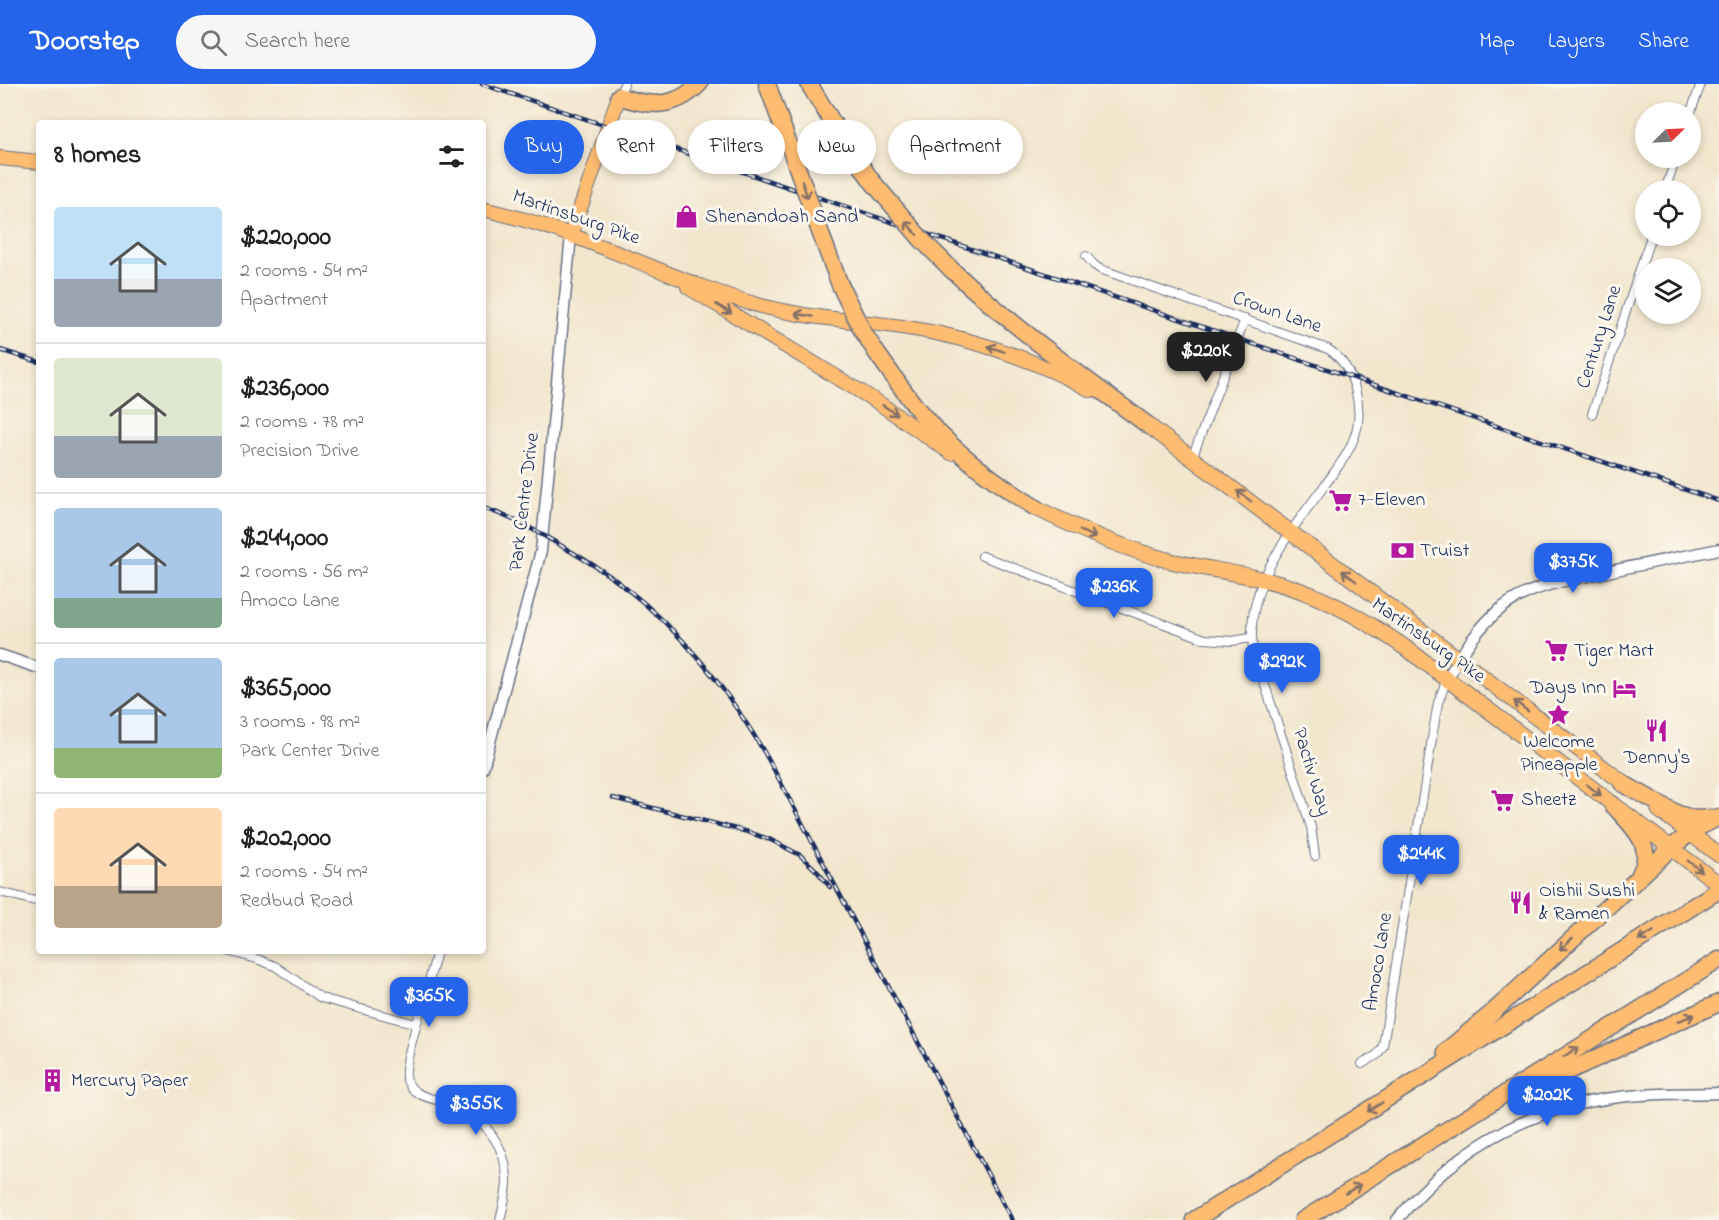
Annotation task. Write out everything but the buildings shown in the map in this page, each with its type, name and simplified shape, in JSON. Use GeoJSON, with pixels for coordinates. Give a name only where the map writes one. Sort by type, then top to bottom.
{"type":"FeatureCollection","features":[{"type":"Feature","properties":{"kind":"highway"},"geometry":{"type":"LineString","coordinates":[[621,90],[646,104],[665,103],[684,96],[699,84]]}},
{"type":"Feature","properties":{"kind":"highway"},"geometry":{"type":"LineString","coordinates":[[767,84],[840,285],[862,330],[920,412],[942,435],[993,479],[1036,508]]}},
{"type":"Feature","properties":{"kind":"highway"},"geometry":{"type":"LineString","coordinates":[[809,84],[871,180],[915,233],[978,294],[1029,336],[1149,426]]}},
{"type":"Feature","properties":{"kind":"highway","name":"Martinsburg Pike"},"geometry":{"type":"LineString","coordinates":[[1149,426],[1719,855]]}},
{"type":"Feature","properties":{"kind":"highway","name":"Martinsburg Pike"},"geometry":{"type":"LineString","coordinates":[[1036,508],[1077,529],[1119,546],[1174,561],[1263,580],[1314,596],[1364,620],[1396,641],[1719,884]]}},
{"type":"Feature","properties":{"kind":"highway"},"geometry":{"type":"LineString","coordinates":[[1622,783],[1688,818],[1719,816]]}},
{"type":"Feature","properties":{"kind":"highway"},"geometry":{"type":"LineString","coordinates":[[1612,804],[1643,840],[1646,853],[1644,867],[1636,879]]}},
{"type":"Feature","properties":{"kind":"highway"},"geometry":{"type":"LineString","coordinates":[[1410,1084],[1492,1013],[1671,848],[1690,833],[1719,816]]}},
{"type":"Feature","properties":{"kind":"highway"},"geometry":{"type":"LineString","coordinates":[[1194,1220],[1719,890]]}},
{"type":"Feature","properties":{"kind":"highway"},"geometry":{"type":"LineString","coordinates":[[1303,1220],[1719,960]]}},
{"type":"Feature","properties":{"kind":"highway"},"geometry":{"type":"LineString","coordinates":[[1444,1132],[1518,1094],[1719,1004]]}},
{"type":"Feature","properties":{"kind":"main road"},"geometry":{"type":"LineString","coordinates":[[571,235],[621,90]]}},
{"type":"Feature","properties":{"kind":"main road"},"geometry":{"type":"LineString","coordinates":[[0,158],[36,162]]}},
{"type":"Feature","properties":{"kind":"main road","name":"Martinsburg Pike"},"geometry":{"type":"LineString","coordinates":[[486,210],[571,235],[655,269]]}},
{"type":"Feature","properties":{"kind":"main road"},"geometry":{"type":"LineString","coordinates":[[655,269],[776,309],[927,331],[998,349],[1064,375],[1149,426]]}},
{"type":"Feature","properties":{"kind":"main road"},"geometry":{"type":"LineString","coordinates":[[655,269],[876,401],[909,422],[1007,494],[1036,508]]}},
{"type":"Feature","properties":{"kind":"street"},"geometry":{"type":"LineString","coordinates":[[1694,102],[1701,84]]}},
{"type":"Feature","properties":{"kind":"street","name":"Park Centre Drive"},"geometry":{"type":"LineString","coordinates":[[486,757],[541,551],[571,235]]}},
{"type":"Feature","properties":{"kind":"street","name":"Century Lane"},"geometry":{"type":"LineString","coordinates":[[1592,414],[1647,246]]}},
{"type":"Feature","properties":{"kind":"street","name":"Crown Lane"},"geometry":{"type":"LineString","coordinates":[[1086,256],[1100,269],[1328,349],[1345,366],[1356,392],[1358,422],[1352,443],[1338,467],[1291,531]]}},
{"type":"Feature","properties":{"kind":"street"},"geometry":{"type":"LineString","coordinates":[[1192,458],[1245,319]]}},
{"type":"Feature","properties":{"kind":"street","name":"Pactiv Way"},"geometry":{"type":"LineString","coordinates":[[1291,531],[1263,580],[1252,621],[1251,638],[1311,828],[1314,856]]}},
{"type":"Feature","properties":{"kind":"street"},"geometry":{"type":"LineString","coordinates":[[1447,679],[1491,617],[1527,592],[1571,580],[1719,549]]}},
{"type":"Feature","properties":{"kind":"street"},"geometry":{"type":"LineString","coordinates":[[982,556],[1204,639],[1232,641],[1251,638]]}},
{"type":"Feature","properties":{"kind":"street"},"geometry":{"type":"LineString","coordinates":[[0,655],[36,667]]}},
{"type":"Feature","properties":{"kind":"street","name":"Amoco Lane"},"geometry":{"type":"LineString","coordinates":[[1362,1064],[1377,1055],[1383,1046],[1438,702],[1447,679]]}},
{"type":"Feature","properties":{"kind":"street"},"geometry":{"type":"LineString","coordinates":[[0,892],[36,901]]}},
{"type":"Feature","properties":{"kind":"street"},"geometry":{"type":"LineString","coordinates":[[238,954],[275,966],[321,998],[416,1024]]}},
{"type":"Feature","properties":{"kind":"street"},"geometry":{"type":"LineString","coordinates":[[436,954],[406,1067],[408,1082],[416,1092],[423,1096],[452,1104],[473,1115],[496,1140],[506,1171],[506,1194],[500,1220]]}},
{"type":"Feature","properties":{"kind":"street"},"geometry":{"type":"LineString","coordinates":[[1397,1220],[1429,1184],[1462,1157],[1502,1131],[1539,1115],[1585,1102],[1615,1097],[1719,1093]]}},
{"type":"Feature","properties":{"kind":"railway"},"geometry":{"type":"LineString","coordinates":[[482,84],[1719,501]]}},
{"type":"Feature","properties":{"kind":"railway"},"geometry":{"type":"LineString","coordinates":[[0,350],[36,361]]}},
{"type":"Feature","properties":{"kind":"railway"},"geometry":{"type":"LineString","coordinates":[[486,509],[535,531],[587,561],[622,585],[687,645],[724,691],[772,766],[1012,1220]]}},
{"type":"Feature","properties":{"kind":"railway"},"geometry":{"type":"LineString","coordinates":[[613,798],[748,832],[771,840],[800,855],[830,887]]}},
{"type":"Feature","properties":{"kind":"place","name":"Shenandoah Sand"},"geometry":{"type":"Point","coordinates":[687,217]}},
{"type":"Feature","properties":{"kind":"place","name":"7-Eleven"},"geometry":{"type":"Point","coordinates":[1340,500]}},
{"type":"Feature","properties":{"kind":"place","name":"Truist"},"geometry":{"type":"Point","coordinates":[1402,551]}},
{"type":"Feature","properties":{"kind":"place","name":"Tiger Mart"},"geometry":{"type":"Point","coordinates":[1556,651]}},
{"type":"Feature","properties":{"kind":"place","name":"Days Inn"},"geometry":{"type":"Point","coordinates":[1624,688]}},
{"type":"Feature","properties":{"kind":"place","name":"Welcome Pineapple"},"geometry":{"type":"Point","coordinates":[1559,715]}},
{"type":"Feature","properties":{"kind":"place","name":"Denny's"},"geometry":{"type":"Point","coordinates":[1657,731]}},
{"type":"Feature","properties":{"kind":"place","name":"Sheetz"},"geometry":{"type":"Point","coordinates":[1503,800]}},
{"type":"Feature","properties":{"kind":"place","name":"Oishii Sushi & Ramen"},"geometry":{"type":"Point","coordinates":[1521,902]}},
{"type":"Feature","properties":{"kind":"place","name":"Mercury Paper"},"geometry":{"type":"Point","coordinates":[53,1081]}}]}
